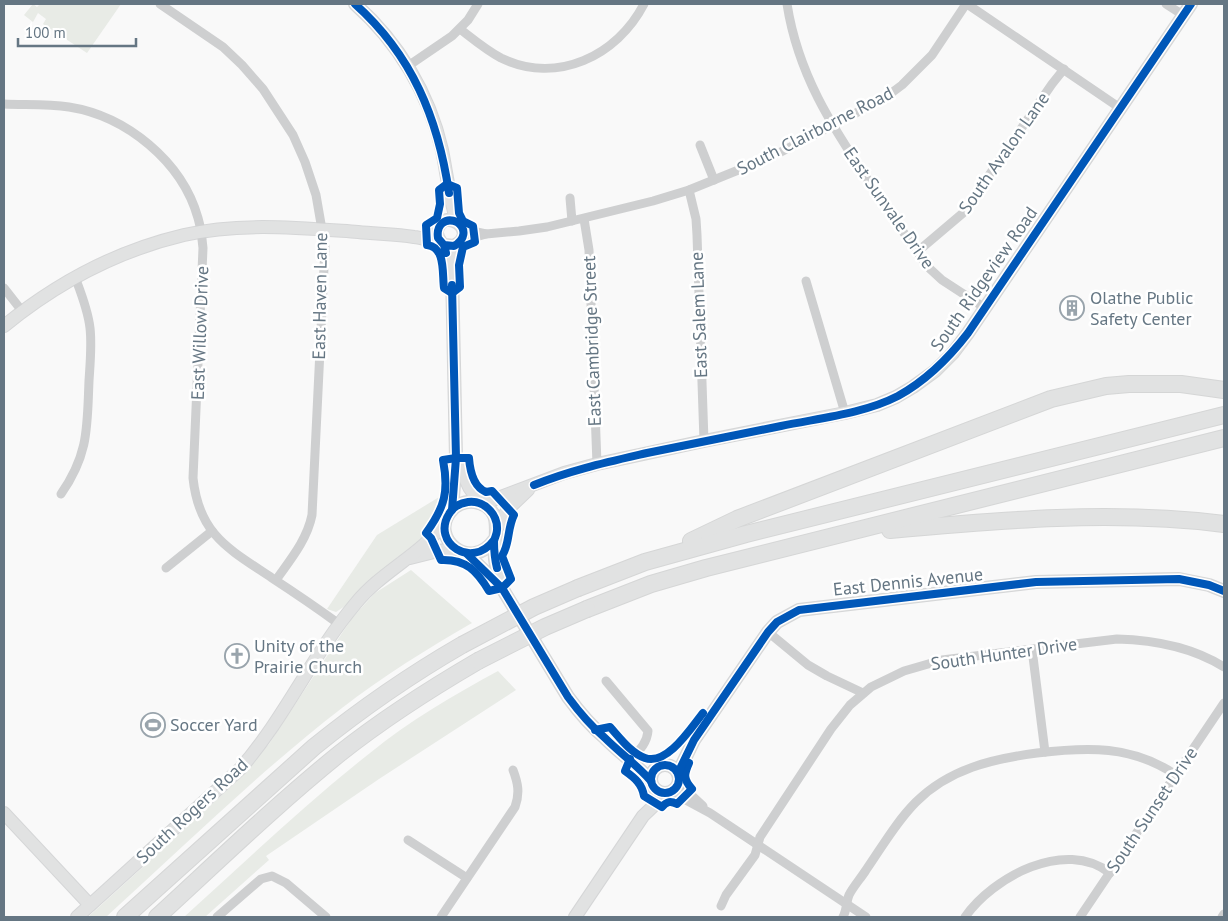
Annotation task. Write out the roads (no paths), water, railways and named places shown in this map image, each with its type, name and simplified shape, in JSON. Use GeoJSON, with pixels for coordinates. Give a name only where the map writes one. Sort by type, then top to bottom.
{"type":"FeatureCollection","features":[{"type":"Feature","properties":{"kind":"highway"},"geometry":{"type":"LineString","coordinates":[[125,917],[314,747],[340,726],[399,683],[462,645],[534,607],[645,562],[737,519],[1027,406],[1076,392],[1129,384],[1181,384],[1224,390]]}},
{"type":"Feature","properties":{"kind":"highway"},"geometry":{"type":"LineString","coordinates":[[645,562],[746,534],[1224,415]]}},
{"type":"Feature","properties":{"kind":"highway"},"geometry":{"type":"LineString","coordinates":[[157,917],[290,796],[333,759],[394,713],[478,661],[545,627],[588,608],[652,584],[697,571],[1224,438]]}},
{"type":"Feature","properties":{"kind":"highway"},"geometry":{"type":"LineString","coordinates":[[840,534],[1072,516],[1151,518],[1224,524]]}},
{"type":"Feature","properties":{"kind":"main road"},"geometry":{"type":"LineString","coordinates":[[355,4],[379,28],[408,66],[434,122],[441,149],[450,198],[460,234],[452,271],[456,458],[446,538],[502,588]]}},
{"type":"Feature","properties":{"kind":"main road","name":"South Ridgeview Road"},"geometry":{"type":"LineString","coordinates":[[481,503],[564,473],[597,464],[877,405],[896,397],[918,384],[935,371],[953,353],[1191,4]]}},
{"type":"Feature","properties":{"kind":"main road"},"geometry":{"type":"LineString","coordinates":[[450,198],[440,225],[438,238],[452,271]]}},
{"type":"Feature","properties":{"kind":"main road"},"geometry":{"type":"LineString","coordinates":[[415,237],[452,220],[460,234]]}},
{"type":"Feature","properties":{"kind":"main road"},"geometry":{"type":"LineString","coordinates":[[4,326],[56,287],[75,277],[136,249],[186,235],[239,228],[275,227],[415,237],[454,246],[460,234]]}},
{"type":"Feature","properties":{"kind":"main road"},"geometry":{"type":"LineString","coordinates":[[456,458],[469,487],[495,518],[495,561],[502,588],[568,697],[580,713],[630,759],[658,792],[669,793]]}},
{"type":"Feature","properties":{"kind":"main road","name":"South Ridgeview Road"},"geometry":{"type":"LineString","coordinates":[[496,534],[508,509],[534,485]]}},
{"type":"Feature","properties":{"kind":"main road"},"geometry":{"type":"LineString","coordinates":[[410,558],[436,534],[448,516],[463,503],[481,503]]}},
{"type":"Feature","properties":{"kind":"main road"},"geometry":{"type":"LineString","coordinates":[[410,558],[438,551],[482,552],[490,546],[496,534]]}},
{"type":"Feature","properties":{"kind":"main road","name":"South Rogers Road"},"geometry":{"type":"LineString","coordinates":[[77,917],[244,764],[275,723],[339,624],[372,586],[410,558]]}},
{"type":"Feature","properties":{"kind":"main road","name":"East Dennis Avenue"},"geometry":{"type":"LineString","coordinates":[[662,765],[680,754],[694,740],[768,632],[777,622],[789,614],[811,608],[1036,582],[1179,579],[1203,583],[1224,591]]}},
{"type":"Feature","properties":{"kind":"main road","name":"East Dennis Avenue"},"geometry":{"type":"LineString","coordinates":[[679,777],[694,740]]}},
{"type":"Feature","properties":{"kind":"main road"},"geometry":{"type":"LineString","coordinates":[[575,917],[644,816],[677,787],[679,777],[673,767],[630,759]]}},
{"type":"Feature","properties":{"kind":"main road"},"geometry":{"type":"LineString","coordinates":[[644,816],[652,784],[652,772],[662,765]]}},
{"type":"Feature","properties":{"kind":"main road"},"geometry":{"type":"LineString","coordinates":[[4,812],[90,905]]}},
{"type":"Feature","properties":{"kind":"street","name":"East Haven Lane"},"geometry":{"type":"LineString","coordinates":[[160,4],[222,47],[242,65],[272,100],[293,135],[305,162],[316,195],[324,247],[312,515],[308,530],[276,580]]}},
{"type":"Feature","properties":{"kind":"street"},"geometry":{"type":"LineString","coordinates":[[408,66],[460,29],[478,4]]}},
{"type":"Feature","properties":{"kind":"street"},"geometry":{"type":"LineString","coordinates":[[460,29],[479,45],[502,58],[518,64],[535,67],[571,65],[587,60],[615,42],[628,29],[644,4]]}},
{"type":"Feature","properties":{"kind":"street","name":"East Sunvale Drive"},"geometry":{"type":"LineString","coordinates":[[787,4],[796,43],[806,72],[832,126],[929,268],[942,280],[985,308]]}},
{"type":"Feature","properties":{"kind":"street"},"geometry":{"type":"LineString","coordinates":[[966,4],[1120,108]]}},
{"type":"Feature","properties":{"kind":"street","name":"South Clairborne Road"},"geometry":{"type":"LineString","coordinates":[[460,234],[520,231],[584,219],[689,190],[773,156],[886,97],[918,71],[932,55],[966,4]]}},
{"type":"Feature","properties":{"kind":"street"},"geometry":{"type":"LineString","coordinates":[[1166,4],[1183,15]]}},
{"type":"Feature","properties":{"kind":"street","name":"South Avalon Lane"},"geometry":{"type":"LineString","coordinates":[[917,252],[963,213],[1052,84],[1064,70]]}},
{"type":"Feature","properties":{"kind":"street","name":"East Willow Drive"},"geometry":{"type":"LineString","coordinates":[[4,104],[69,107],[101,115],[138,135],[154,149],[180,181],[194,206],[203,248],[194,478],[198,506],[204,520],[226,546],[339,624]]}},
{"type":"Feature","properties":{"kind":"street","name":"South Clairborne Road"},"geometry":{"type":"LineString","coordinates":[[700,145],[714,180]]}},
{"type":"Feature","properties":{"kind":"street","name":"East Salem Lane"},"geometry":{"type":"LineString","coordinates":[[689,190],[696,219],[697,235],[704,441]]}},
{"type":"Feature","properties":{"kind":"street"},"geometry":{"type":"LineString","coordinates":[[570,198],[572,221]]}},
{"type":"Feature","properties":{"kind":"street","name":"East Cambridge Street"},"geometry":{"type":"LineString","coordinates":[[584,219],[589,250],[597,464]]}},
{"type":"Feature","properties":{"kind":"street"},"geometry":{"type":"LineString","coordinates":[[61,494],[77,469],[84,448],[87,430],[90,329],[86,309],[75,277]]}},
{"type":"Feature","properties":{"kind":"street"},"geometry":{"type":"LineString","coordinates":[[806,281],[845,413]]}},
{"type":"Feature","properties":{"kind":"street"},"geometry":{"type":"LineString","coordinates":[[4,288],[22,311]]}},
{"type":"Feature","properties":{"kind":"street"},"geometry":{"type":"LineString","coordinates":[[166,568],[212,530]]}},
{"type":"Feature","properties":{"kind":"street"},"geometry":{"type":"LineString","coordinates":[[768,632],[808,665],[863,693]]}},
{"type":"Feature","properties":{"kind":"street","name":"South Hunter Drive"},"geometry":{"type":"LineString","coordinates":[[720,906],[755,854],[760,837],[822,743],[850,705],[872,687],[904,671],[942,660],[1105,640],[1138,640],[1161,643],[1184,649],[1224,667]]}},
{"type":"Feature","properties":{"kind":"street"},"geometry":{"type":"LineString","coordinates":[[1032,649],[1044,752]]}},
{"type":"Feature","properties":{"kind":"street"},"geometry":{"type":"LineString","coordinates":[[606,682],[648,730],[642,747],[630,759]]}},
{"type":"Feature","properties":{"kind":"street","name":"South Sunset Drive"},"geometry":{"type":"LineString","coordinates":[[1080,917],[1224,703]]}},
{"type":"Feature","properties":{"kind":"street"},"geometry":{"type":"LineString","coordinates":[[843,917],[850,895],[894,829],[917,802],[954,774],[989,761],[1044,752],[1088,749],[1113,750],[1149,760],[1160,764],[1176,775]]}},
{"type":"Feature","properties":{"kind":"street"},"geometry":{"type":"LineString","coordinates":[[441,917],[515,807],[519,789],[513,770]]}},
{"type":"Feature","properties":{"kind":"street"},"geometry":{"type":"LineString","coordinates":[[679,777],[688,792],[710,813]]}},
{"type":"Feature","properties":{"kind":"street"},"geometry":{"type":"LineString","coordinates":[[669,793],[710,813],[866,917]]}},
{"type":"Feature","properties":{"kind":"street"},"geometry":{"type":"LineString","coordinates":[[408,840],[467,878]]}},
{"type":"Feature","properties":{"kind":"street"},"geometry":{"type":"LineString","coordinates":[[965,917],[985,894],[999,883],[1015,873],[1032,867],[1053,862],[1085,861],[1096,864],[1110,873]]}},
{"type":"Feature","properties":{"kind":"street"},"geometry":{"type":"LineString","coordinates":[[217,917],[261,879],[272,876],[286,883],[326,917]]}},
{"type":"Feature","properties":{"kind":"place","name":"Olathe Public Safety Center"},"geometry":{"type":"Point","coordinates":[1072,308]}},
{"type":"Feature","properties":{"kind":"place","name":"Unity of the Prairie Church"},"geometry":{"type":"Point","coordinates":[237,656]}},
{"type":"Feature","properties":{"kind":"place","name":"Soccer Yard"},"geometry":{"type":"Point","coordinates":[153,725]}}]}
